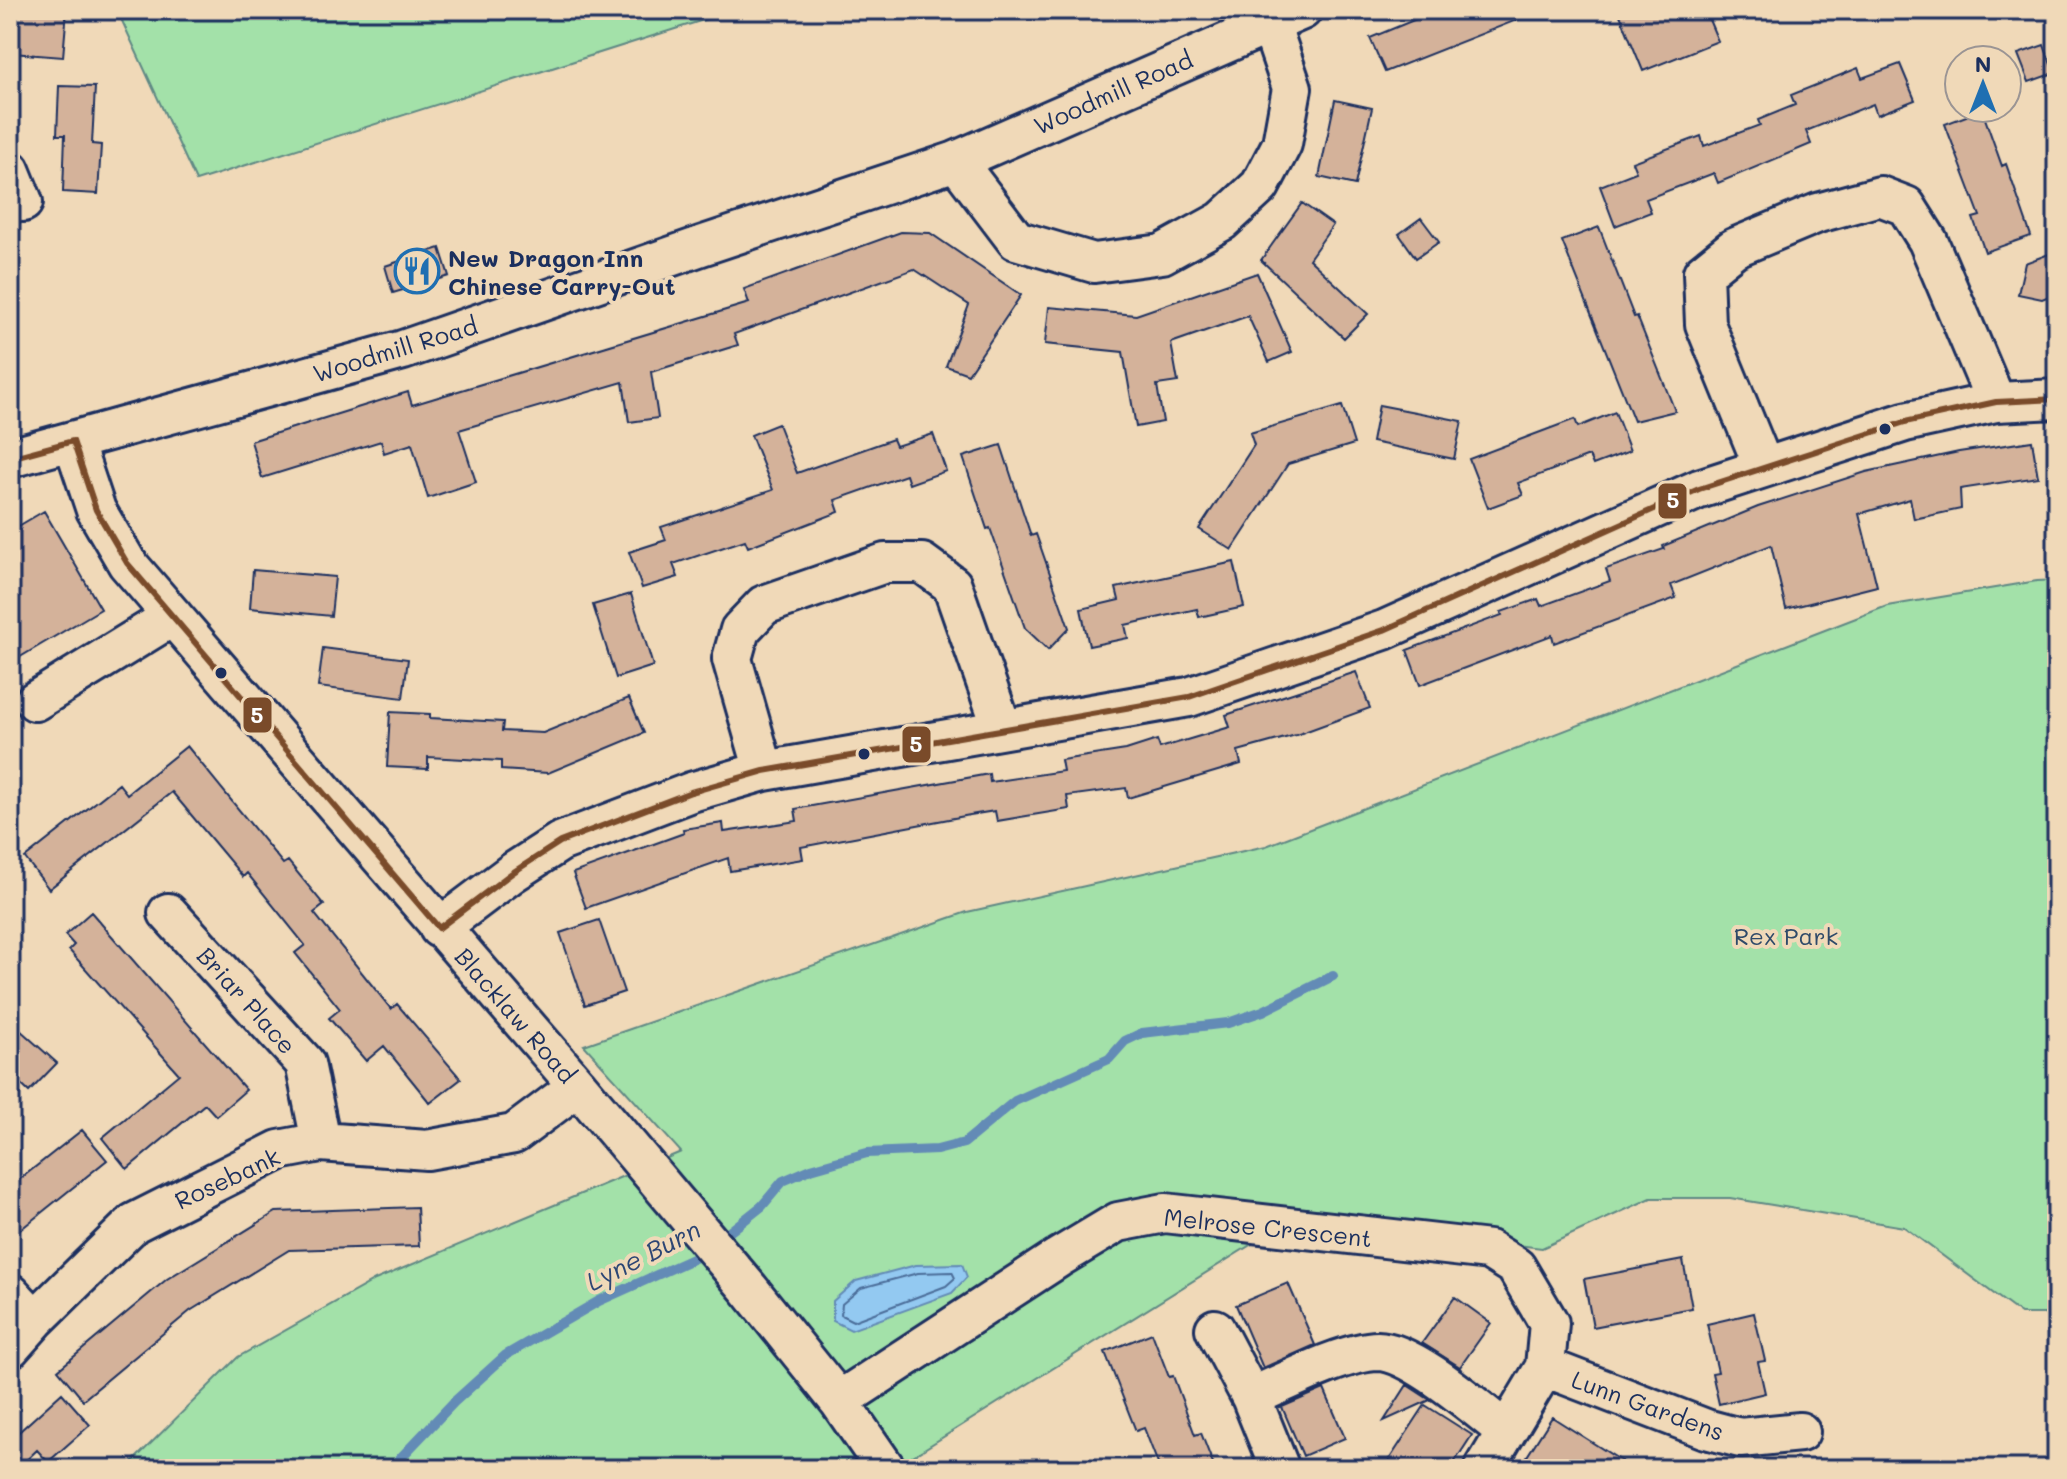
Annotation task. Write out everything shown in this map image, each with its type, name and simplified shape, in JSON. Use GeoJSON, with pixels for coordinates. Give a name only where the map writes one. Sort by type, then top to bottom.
{"type":"FeatureCollection","features":[{"type":"Feature","properties":{"kind":"street","name":"Woodmill Road"},"geometry":{"type":"LineString","coordinates":[[10,458],[403,350],[956,161],[1286,17],[1292,88],[1282,144],[1260,186],[1222,221],[1162,254],[1094,263],[1016,240],[956,161]]}},
{"type":"Feature","properties":{"kind":"street"},"geometry":{"type":"LineString","coordinates":[[1764,468],[1705,324],[1703,273],[1734,248],[1818,213],[1880,196],[1906,206],[1928,241],[1996,402]]}},
{"type":"Feature","properties":{"kind":"street"},"geometry":{"type":"LineString","coordinates":[[439,928],[512,873],[560,842],[691,792],[764,771],[1189,697],[1384,630],[1699,489],[1905,422],[1996,402],[2057,399]]}},
{"type":"Feature","properties":{"kind":"street","name":"Blacklaw Road"},"geometry":{"type":"LineString","coordinates":[[73,441],[96,510],[127,563],[742,1281],[839,1401],[886,1469]]}},
{"type":"Feature","properties":{"kind":"street"},"geometry":{"type":"LineString","coordinates":[[764,771],[732,659],[740,630],[764,605],[885,563],[922,563],[952,585],[1002,728]]}},
{"type":"Feature","properties":{"kind":"street"},"geometry":{"type":"LineString","coordinates":[[35,701],[173,616]]}},
{"type":"Feature","properties":{"kind":"street","name":"Briar Place"},"geometry":{"type":"LineString","coordinates":[[168,913],[305,1063],[321,1142]]}},
{"type":"Feature","properties":{"kind":"street","name":"Rosebank"},"geometry":{"type":"LineString","coordinates":[[10,1348],[22,1306],[134,1223],[279,1150],[321,1142],[427,1150],[514,1134],[578,1086]]}},
{"type":"Feature","properties":{"kind":"street","name":"Melrose Crescent"},"geometry":{"type":"LineString","coordinates":[[839,1401],[1118,1222],[1165,1213],[1489,1250],[1516,1267],[1549,1323],[1545,1367],[1484,1469]]}},
{"type":"Feature","properties":{"kind":"street"},"geometry":{"type":"LineString","coordinates":[[1215,1329],[1251,1397],[1280,1469]]}},
{"type":"Feature","properties":{"kind":"street"},"geometry":{"type":"LineString","coordinates":[[1251,1397],[1353,1355],[1380,1351],[1410,1360],[1506,1431]]}},
{"type":"Feature","properties":{"kind":"street","name":"Lunn Gardens"},"geometry":{"type":"LineString","coordinates":[[1545,1367],[1706,1429],[1740,1438],[1800,1432]]}},
{"type":"Feature","properties":{"kind":"green space"},"geometry":{"type":"Polygon","coordinates":[[[117,10],[735,10],[196,181],[117,10]]]}},
{"type":"Feature","properties":{"kind":"green space","name":"Rex Park"},"geometry":{"type":"Polygon","coordinates":[[[2057,580],[2057,1314],[2021,1314],[1904,1227],[1730,1198],[1651,1198],[1542,1248],[1292,1219],[892,1469],[125,1469],[238,1357],[375,1280],[681,1152],[584,1045],[967,912],[1266,846],[1887,606],[2057,580]]]}},
{"type":"Feature","properties":{"kind":"water"},"geometry":{"type":"Polygon","coordinates":[[[962,1264],[967,1277],[952,1293],[851,1330],[833,1321],[833,1301],[856,1281],[916,1265],[962,1264]]]}},
{"type":"Feature","properties":{"kind":"building"},"geometry":{"type":"Polygon","coordinates":[[[15,10],[67,10],[63,57],[12,53],[15,10]]]}},
{"type":"Feature","properties":{"kind":"building"},"geometry":{"type":"Polygon","coordinates":[[[1438,10],[1537,12],[1385,72],[1370,38],[1438,10]]]}},
{"type":"Feature","properties":{"kind":"building"},"geometry":{"type":"Polygon","coordinates":[[[1618,10],[1705,10],[1718,41],[1643,71],[1618,10]]]}},
{"type":"Feature","properties":{"kind":"building"},"geometry":{"type":"Polygon","coordinates":[[[2044,45],[2054,73],[2029,82],[2023,67],[2023,52],[2044,45]]]}},
{"type":"Feature","properties":{"kind":"building"},"geometry":{"type":"Polygon","coordinates":[[[1900,64],[1915,100],[1877,115],[1873,104],[1806,131],[1811,144],[1718,183],[1714,173],[1646,199],[1651,212],[1615,226],[1600,186],[1636,172],[1632,162],[1701,136],[1704,146],[1760,125],[1758,120],[1795,105],[1791,95],[1858,68],[1862,78],[1900,64]]]}},
{"type":"Feature","properties":{"kind":"building"},"geometry":{"type":"Polygon","coordinates":[[[59,86],[95,87],[92,144],[101,145],[98,194],[63,192],[65,135],[57,135],[59,86]]]}},
{"type":"Feature","properties":{"kind":"building"},"geometry":{"type":"Polygon","coordinates":[[[1335,100],[1372,108],[1355,185],[1319,177],[1335,100]]]}},
{"type":"Feature","properties":{"kind":"building"},"geometry":{"type":"Polygon","coordinates":[[[1945,124],[1987,124],[2002,166],[2006,164],[2031,236],[1985,252],[1973,218],[1980,216],[1945,124]]]}},
{"type":"Feature","properties":{"kind":"building"},"geometry":{"type":"Polygon","coordinates":[[[1302,203],[1333,225],[1309,259],[1368,314],[1344,338],[1261,260],[1302,203]]]}},
{"type":"Feature","properties":{"kind":"building"},"geometry":{"type":"Polygon","coordinates":[[[1421,218],[1439,242],[1416,258],[1399,234],[1421,218]]]}},
{"type":"Feature","properties":{"kind":"building"},"geometry":{"type":"Polygon","coordinates":[[[1599,227],[1675,411],[1634,421],[1562,241],[1599,227]]]}},
{"type":"Feature","properties":{"kind":"building"},"geometry":{"type":"Polygon","coordinates":[[[901,232],[930,233],[1021,295],[968,374],[946,366],[969,305],[914,269],[734,334],[738,345],[651,372],[658,418],[629,422],[623,382],[459,430],[476,482],[428,498],[412,444],[384,453],[381,441],[262,478],[251,441],[408,392],[412,405],[749,303],[744,289],[901,232]]]}},
{"type":"Feature","properties":{"kind":"building","name":"New Dragon Inn Chinese Carry-Out"},"geometry":{"type":"Polygon","coordinates":[[[440,248],[449,276],[393,293],[385,266],[440,248]]]}},
{"type":"Feature","properties":{"kind":"building"},"geometry":{"type":"Polygon","coordinates":[[[2057,251],[2057,293],[2042,299],[2018,294],[2025,263],[2057,251]]]}},
{"type":"Feature","properties":{"kind":"building"},"geometry":{"type":"Polygon","coordinates":[[[1257,273],[1292,352],[1269,362],[1248,316],[1171,343],[1178,382],[1157,385],[1163,422],[1136,427],[1123,352],[1045,344],[1049,307],[1136,315],[1257,273]]]}},
{"type":"Feature","properties":{"kind":"building"},"geometry":{"type":"Polygon","coordinates":[[[1379,405],[1462,421],[1454,459],[1372,442],[1379,405]]]}},
{"type":"Feature","properties":{"kind":"building"},"geometry":{"type":"Polygon","coordinates":[[[1342,406],[1354,444],[1288,464],[1232,550],[1199,529],[1254,445],[1250,433],[1342,406]]]}},
{"type":"Feature","properties":{"kind":"building"},"geometry":{"type":"Polygon","coordinates":[[[1615,412],[1630,451],[1593,465],[1589,456],[1518,483],[1523,495],[1488,508],[1469,459],[1575,419],[1578,427],[1615,412]]]}},
{"type":"Feature","properties":{"kind":"building"},"geometry":{"type":"Polygon","coordinates":[[[778,424],[797,473],[893,439],[896,446],[933,434],[946,471],[909,484],[906,475],[835,500],[839,512],[748,547],[745,540],[673,564],[678,577],[642,588],[629,552],[666,540],[661,527],[773,490],[751,435],[778,424]]]}},
{"type":"Feature","properties":{"kind":"building"},"geometry":{"type":"Polygon","coordinates":[[[2032,441],[2038,477],[1960,489],[1961,509],[1914,519],[1910,499],[1859,514],[1877,586],[1786,609],[1771,545],[1671,585],[1676,598],[1554,643],[1552,635],[1420,685],[1407,650],[1538,599],[1541,606],[1610,581],[1606,569],[1664,549],[1663,546],[1758,507],[1866,472],[1959,452],[2032,441]]]}},
{"type":"Feature","properties":{"kind":"building"},"geometry":{"type":"Polygon","coordinates":[[[1001,445],[1031,536],[1036,534],[1069,628],[1048,650],[1025,628],[963,457],[1001,445]]]}},
{"type":"Feature","properties":{"kind":"building"},"geometry":{"type":"Polygon","coordinates":[[[44,511],[101,609],[10,663],[10,531],[44,511]]]}},
{"type":"Feature","properties":{"kind":"building"},"geometry":{"type":"Polygon","coordinates":[[[1234,562],[1244,607],[1199,617],[1197,609],[1125,625],[1128,638],[1089,646],[1081,609],[1119,600],[1116,588],[1234,562]]]}},
{"type":"Feature","properties":{"kind":"building"},"geometry":{"type":"Polygon","coordinates":[[[253,570],[335,577],[331,616],[250,608],[253,570]]]}},
{"type":"Feature","properties":{"kind":"building"},"geometry":{"type":"Polygon","coordinates":[[[631,594],[653,666],[616,678],[593,605],[631,594]]]}},
{"type":"Feature","properties":{"kind":"building"},"geometry":{"type":"Polygon","coordinates":[[[323,648],[408,659],[403,698],[318,687],[323,648]]]}},
{"type":"Feature","properties":{"kind":"building"},"geometry":{"type":"Polygon","coordinates":[[[1356,672],[1370,708],[1296,735],[1238,751],[1241,764],[1128,798],[1126,788],[1067,796],[1069,809],[997,821],[995,811],[970,815],[801,847],[803,859],[730,871],[728,858],[586,908],[573,873],[684,833],[683,829],[723,823],[724,832],[797,821],[795,809],[989,774],[990,782],[1063,771],[1061,760],[1126,750],[1157,740],[1160,748],[1230,727],[1226,715],[1356,672]]]}},
{"type":"Feature","properties":{"kind":"building"},"geometry":{"type":"Polygon","coordinates":[[[629,698],[644,733],[548,773],[501,770],[501,761],[428,757],[428,769],[387,767],[390,712],[430,714],[430,718],[503,722],[502,731],[543,733],[629,698]]]}},
{"type":"Feature","properties":{"kind":"building"},"geometry":{"type":"Polygon","coordinates":[[[187,746],[283,864],[288,861],[324,905],[314,913],[391,1009],[397,1004],[461,1079],[430,1103],[384,1046],[366,1061],[329,1018],[340,1009],[295,953],[305,945],[247,873],[243,877],[172,792],[49,889],[25,858],[119,784],[127,794],[187,746]]]}},
{"type":"Feature","properties":{"kind":"building"},"geometry":{"type":"Polygon","coordinates":[[[91,912],[246,1090],[216,1116],[205,1104],[127,1169],[102,1138],[179,1074],[69,950],[74,945],[65,935],[91,912]]]}},
{"type":"Feature","properties":{"kind":"building"},"geometry":{"type":"Polygon","coordinates":[[[599,920],[624,992],[585,1005],[560,933],[599,920]]]}},
{"type":"Feature","properties":{"kind":"building"},"geometry":{"type":"Polygon","coordinates":[[[10,1021],[57,1063],[29,1092],[10,1074],[10,1021]]]}},
{"type":"Feature","properties":{"kind":"building"},"geometry":{"type":"Polygon","coordinates":[[[82,1130],[107,1160],[10,1238],[10,1187],[82,1130]]]}},
{"type":"Feature","properties":{"kind":"building"},"geometry":{"type":"Polygon","coordinates":[[[417,1207],[419,1246],[289,1250],[190,1311],[83,1400],[58,1370],[167,1279],[276,1212],[417,1207]]]}},
{"type":"Feature","properties":{"kind":"building"},"geometry":{"type":"Polygon","coordinates":[[[1683,1260],[1692,1308],[1593,1327],[1584,1279],[1683,1260]]]}},
{"type":"Feature","properties":{"kind":"building"},"geometry":{"type":"Polygon","coordinates":[[[1288,1283],[1315,1345],[1263,1368],[1236,1305],[1288,1283]]]}},
{"type":"Feature","properties":{"kind":"building"},"geometry":{"type":"Polygon","coordinates":[[[1455,1297],[1491,1323],[1460,1367],[1422,1343],[1455,1297]]]}},
{"type":"Feature","properties":{"kind":"building"},"geometry":{"type":"Polygon","coordinates":[[[1754,1313],[1765,1361],[1758,1362],[1765,1393],[1719,1404],[1712,1373],[1718,1372],[1707,1324],[1754,1313]]]}},
{"type":"Feature","properties":{"kind":"building"},"geometry":{"type":"Polygon","coordinates":[[[1152,1333],[1169,1377],[1173,1376],[1195,1435],[1201,1433],[1215,1469],[1160,1469],[1144,1428],[1136,1431],[1105,1352],[1152,1333]]]}},
{"type":"Feature","properties":{"kind":"building"},"geometry":{"type":"Polygon","coordinates":[[[1407,1385],[1430,1400],[1384,1421],[1407,1385]]]}},
{"type":"Feature","properties":{"kind":"building"},"geometry":{"type":"Polygon","coordinates":[[[1324,1389],[1345,1438],[1303,1456],[1282,1407],[1324,1389]]]}},
{"type":"Feature","properties":{"kind":"building"},"geometry":{"type":"Polygon","coordinates":[[[62,1393],[90,1425],[48,1462],[37,1450],[17,1469],[10,1469],[10,1440],[62,1393]]]}},
{"type":"Feature","properties":{"kind":"building"},"geometry":{"type":"Polygon","coordinates":[[[1425,1405],[1472,1435],[1450,1469],[1383,1469],[1425,1405]]]}},
{"type":"Feature","properties":{"kind":"building"},"geometry":{"type":"Polygon","coordinates":[[[1552,1417],[1634,1469],[1519,1469],[1552,1417]]]}},
{"type":"Feature","properties":{"kind":"waterway","name":"Lyne Burn"},"geometry":{"type":"LineString","coordinates":[[390,1469],[454,1402],[506,1355],[599,1301],[699,1256],[762,1206],[783,1181],[811,1169],[867,1153],[937,1150],[964,1143],[1015,1101],[1109,1059],[1125,1041],[1142,1033],[1228,1023],[1263,1011],[1333,976]]}},
{"type":"Feature","properties":{"kind":"transit line","name":"5"},"geometry":{"type":"LineString","coordinates":[[10,458],[73,441],[96,510],[127,563],[439,928],[512,873],[560,842],[691,792],[764,771],[1189,697],[1384,630],[1699,489],[1905,422],[1996,402],[2057,399]]}},
{"type":"Feature","properties":{"kind":"place","name":"New Dragon Inn Chinese Carry-Out"},"geometry":{"type":"Point","coordinates":[417,271]}}]}
